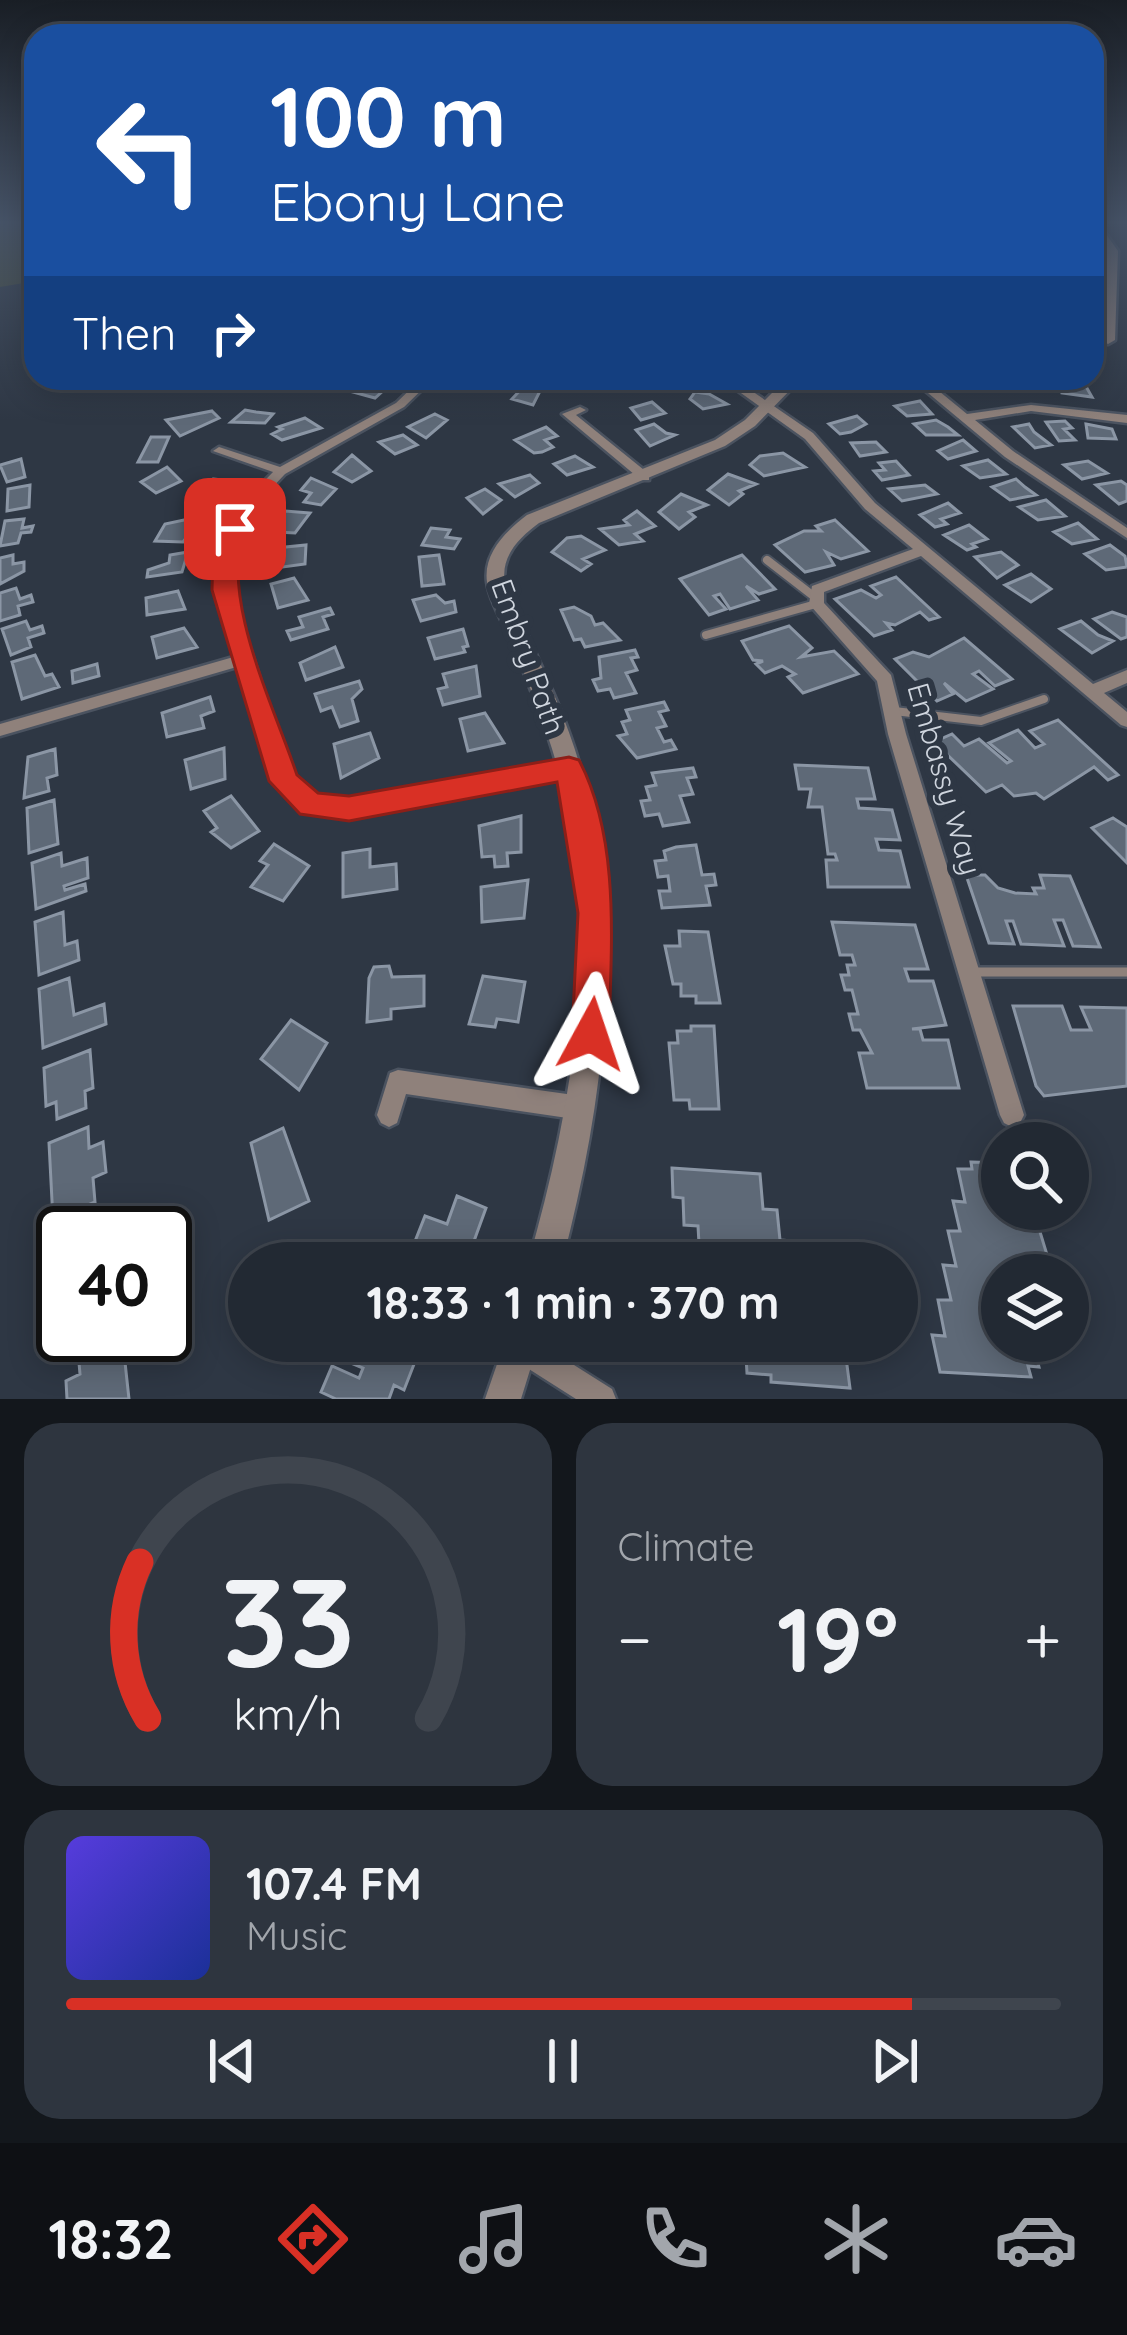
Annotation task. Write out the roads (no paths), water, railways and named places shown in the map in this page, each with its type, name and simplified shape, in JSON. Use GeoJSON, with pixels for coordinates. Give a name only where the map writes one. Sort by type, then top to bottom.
{"type":"FeatureCollection","features":[{"type":"Feature","properties":{"kind":"street"},"geometry":{"type":"LineString","coordinates":[[1104,321],[1111,290]]}},
{"type":"Feature","properties":{"kind":"street"},"geometry":{"type":"LineString","coordinates":[[415,390],[400,404],[281,471],[246,506],[225,551],[224,590],[284,781],[311,805],[349,809],[569,768]]}},
{"type":"Feature","properties":{"kind":"street"},"geometry":{"type":"LineString","coordinates":[[744,390],[809,436],[870,506],[1127,721]]}},
{"type":"Feature","properties":{"kind":"street","name":"Embry Path"},"geometry":{"type":"LineString","coordinates":[[550,1242],[581,1108],[596,997],[595,913],[586,840],[569,768],[496,583],[496,555],[510,535],[533,519],[720,443],[782,390]]}},
{"type":"Feature","properties":{"kind":"street"},"geometry":{"type":"LineString","coordinates":[[930,390],[1127,534]]}},
{"type":"Feature","properties":{"kind":"street"},"geometry":{"type":"LineString","coordinates":[[964,418],[1031,408],[1127,419]]}},
{"type":"Feature","properties":{"kind":"street"},"geometry":{"type":"LineString","coordinates":[[580,410],[568,414],[644,477]]}},
{"type":"Feature","properties":{"kind":"street"},"geometry":{"type":"LineString","coordinates":[[219,451],[281,471]]}},
{"type":"Feature","properties":{"kind":"street"},"geometry":{"type":"LineString","coordinates":[[816,601],[817,589],[922,550]]}},
{"type":"Feature","properties":{"kind":"street","name":"Embassy Way"},"geometry":{"type":"LineString","coordinates":[[816,601],[885,680],[1012,1115]]}},
{"type":"Feature","properties":{"kind":"street"},"geometry":{"type":"LineString","coordinates":[[0,730],[245,659]]}},
{"type":"Feature","properties":{"kind":"street"},"geometry":{"type":"LineString","coordinates":[[1092,691],[1127,676]]}},
{"type":"Feature","properties":{"kind":"street"},"geometry":{"type":"LineString","coordinates":[[389,1115],[398,1081],[581,1108]]}},
{"type":"Feature","properties":{"kind":"street"},"geometry":{"type":"LineString","coordinates":[[503,1399],[515,1362]]}},
{"type":"Feature","properties":{"kind":"street"},"geometry":{"type":"LineString","coordinates":[[548,1362],[602,1399]]}},
{"type":"Feature","properties":{"kind":"lane"},"geometry":{"type":"LineString","coordinates":[[1106,289],[1111,290]]}},
{"type":"Feature","properties":{"kind":"lane"},"geometry":{"type":"LineString","coordinates":[[767,560],[816,601]]}},
{"type":"Feature","properties":{"kind":"lane"},"geometry":{"type":"LineString","coordinates":[[706,635],[816,601]]}},
{"type":"Feature","properties":{"kind":"lane"},"geometry":{"type":"LineString","coordinates":[[892,711],[981,722],[1044,699]]}},
{"type":"Feature","properties":{"kind":"lane"},"geometry":{"type":"LineString","coordinates":[[969,973],[1127,972]]}}]}
